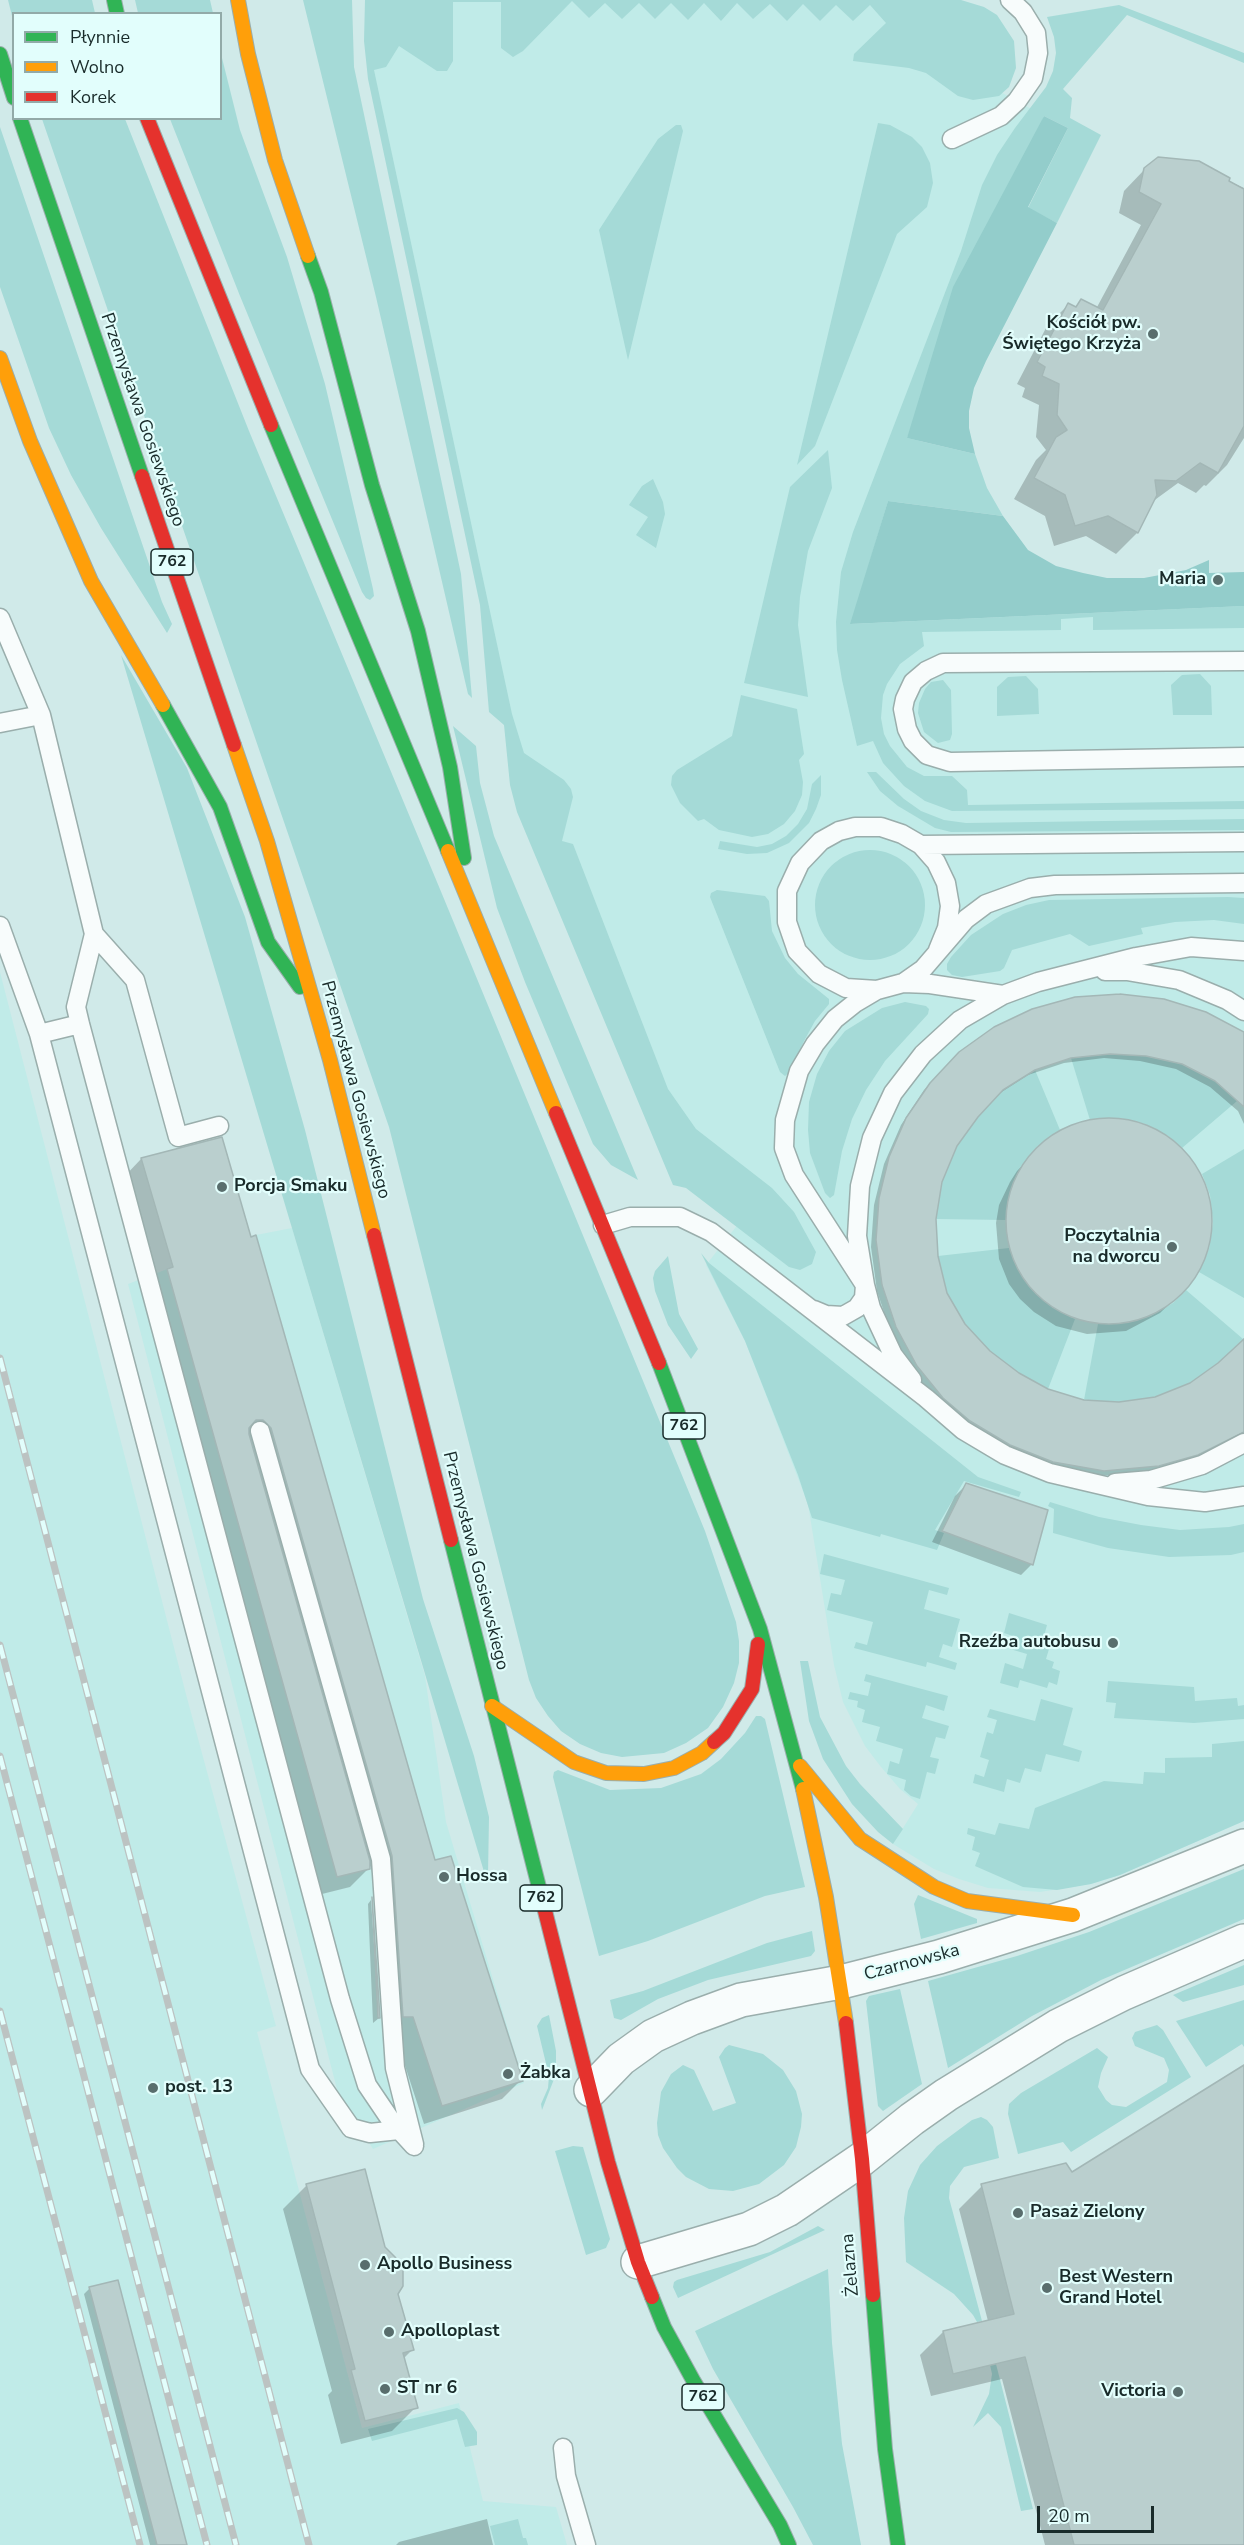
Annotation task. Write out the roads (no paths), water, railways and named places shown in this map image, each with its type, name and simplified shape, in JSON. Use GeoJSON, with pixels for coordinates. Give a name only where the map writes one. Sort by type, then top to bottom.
{"type":"FeatureCollection","features":[{"type":"Feature","properties":{"kind":"main road"},"geometry":{"type":"LineString","coordinates":[[238,0],[248,54],[275,160],[321,292],[372,485],[418,632],[450,767],[473,910]]}},
{"type":"Feature","properties":{"kind":"main road"},"geometry":{"type":"LineString","coordinates":[[0,54],[12,92]]}},
{"type":"Feature","properties":{"kind":"main road","name":"Przemysława Gosiewskiego"},"geometry":{"type":"LineString","coordinates":[[21,120],[267,841],[362,1179],[492,1706],[591,2090]]}},
{"type":"Feature","properties":{"kind":"main road","name":"762"},"geometry":{"type":"LineString","coordinates":[[148,120],[283,455],[652,1344],[760,1629],[797,1763],[826,1897],[841,1982]]}},
{"type":"Feature","properties":{"kind":"main road"},"geometry":{"type":"LineString","coordinates":[[0,358],[30,441],[91,581],[220,807],[268,942],[315,1008]]}},
{"type":"Feature","properties":{"kind":"main road"},"geometry":{"type":"LineString","coordinates":[[492,1706],[574,1762],[606,1773],[644,1774],[674,1768],[702,1753],[724,1733],[740,1710],[752,1689],[760,1629]]}},
{"type":"Feature","properties":{"kind":"main road"},"geometry":{"type":"LineString","coordinates":[[797,1763],[860,1839],[934,1887],[968,1901],[1073,1915]]}},
{"type":"Feature","properties":{"kind":"main road","name":"Żelazna"},"geometry":{"type":"LineString","coordinates":[[841,1982],[862,2159],[885,2449],[898,2545]]}},
{"type":"Feature","properties":{"kind":"main road","name":"762"},"geometry":{"type":"LineString","coordinates":[[591,2090],[608,2162],[638,2262],[664,2327],[780,2525],[789,2545]]}},
{"type":"Feature","properties":{"kind":"street","name":"Czarnowska"},"geometry":{"type":"LineString","coordinates":[[591,2090],[621,2060],[652,2036],[692,2018],[741,2000],[841,1982],[939,1957],[1073,1915],[1244,1846]]}},
{"type":"Feature","properties":{"kind":"street"},"geometry":{"type":"LineString","coordinates":[[638,2262],[749,2229],[786,2210],[862,2159],[946,2095],[1058,2026],[1134,1989],[1244,1941]]}},
{"type":"Feature","properties":{"kind":"lane"},"geometry":{"type":"LineString","coordinates":[[952,139],[1001,116],[1017,101],[1033,78],[1038,53],[1036,33],[1023,12],[1010,0]]}},
{"type":"Feature","properties":{"kind":"lane"},"geometry":{"type":"LineString","coordinates":[[0,618],[41,715],[94,934],[76,1007],[80,1024],[340,1999],[367,2085],[399,2130],[414,2146],[394,2068],[381,1860],[260,1431]]}},
{"type":"Feature","properties":{"kind":"lane"},"geometry":{"type":"LineString","coordinates":[[1244,661],[943,663],[926,671],[913,682],[903,709],[904,720],[913,741],[927,755],[950,762],[1244,757]]}},
{"type":"Feature","properties":{"kind":"lane"},"geometry":{"type":"LineString","coordinates":[[0,723],[41,715]]}},
{"type":"Feature","properties":{"kind":"lane"},"geometry":{"type":"LineString","coordinates":[[877,990],[846,988],[819,974],[798,951],[787,922],[787,891],[800,863],[821,841],[839,831],[855,827],[881,827],[902,834],[921,845],[936,862],[946,883],[950,906],[948,928],[938,950]]}},
{"type":"Feature","properties":{"kind":"lane"},"geometry":{"type":"LineString","coordinates":[[921,845],[1244,842]]}},
{"type":"Feature","properties":{"kind":"lane"},"geometry":{"type":"LineString","coordinates":[[903,983],[923,969],[966,919],[986,904],[1030,888],[1065,884],[1244,883]]}},
{"type":"Feature","properties":{"kind":"lane"},"geometry":{"type":"LineString","coordinates":[[0,926],[39,1034],[310,2069],[351,2128],[370,2133],[399,2130]]}},
{"type":"Feature","properties":{"kind":"lane"},"geometry":{"type":"LineString","coordinates":[[94,934],[135,980],[178,1137],[219,1125]]}},
{"type":"Feature","properties":{"kind":"lane"},"geometry":{"type":"LineString","coordinates":[[804,1306],[826,1316],[843,1316],[857,1308],[864,1298],[857,1236],[860,1186],[872,1138],[893,1093],[923,1054],[960,1020],[1003,995],[1073,972],[1191,947],[1244,951]]}},
{"type":"Feature","properties":{"kind":"lane"},"geometry":{"type":"LineString","coordinates":[[1073,972],[1127,971],[1179,980],[1227,1000],[1244,1011]]}},
{"type":"Feature","properties":{"kind":"lane"},"geometry":{"type":"LineString","coordinates":[[926,1398],[893,1356],[871,1308],[864,1286],[794,1175],[784,1148],[785,1120],[799,1071],[815,1044],[835,1019],[855,1003],[877,990],[903,983],[930,984],[1003,995]]}},
{"type":"Feature","properties":{"kind":"lane"},"geometry":{"type":"LineString","coordinates":[[39,1034],[80,1024]]}},
{"type":"Feature","properties":{"kind":"lane"},"geometry":{"type":"LineString","coordinates":[[603,1225],[630,1217],[680,1217],[711,1232],[926,1398],[963,1430],[1005,1455],[1050,1473],[1148,1496],[1205,1503],[1244,1496]]}},
{"type":"Feature","properties":{"kind":"lane"},"geometry":{"type":"LineString","coordinates":[[1098,1484],[1151,1480],[1202,1465],[1244,1443]]}},
{"type":"Feature","properties":{"kind":"lane"},"geometry":{"type":"LineString","coordinates":[[563,2448],[566,2476],[585,2545]]}},
{"type":"Feature","properties":{"kind":"railway"},"geometry":{"type":"LineString","coordinates":[[0,1358],[309,2545]]}},
{"type":"Feature","properties":{"kind":"railway"},"geometry":{"type":"LineString","coordinates":[[0,1645],[236,2545]]}},
{"type":"Feature","properties":{"kind":"railway"},"geometry":{"type":"LineString","coordinates":[[0,1756],[207,2545]]}},
{"type":"Feature","properties":{"kind":"railway"},"geometry":{"type":"LineString","coordinates":[[0,2011],[140,2545]]}},
{"type":"Feature","properties":{"kind":"place","name":"Kościół pw. Świętego Krzyża"},"geometry":{"type":"Point","coordinates":[1153,334]}},
{"type":"Feature","properties":{"kind":"place","name":"Maria"},"geometry":{"type":"Point","coordinates":[1218,580]}},
{"type":"Feature","properties":{"kind":"place","name":"Porcja Smaku"},"geometry":{"type":"Point","coordinates":[222,1187]}},
{"type":"Feature","properties":{"kind":"place","name":"Poczytalnia na dworcu"},"geometry":{"type":"Point","coordinates":[1172,1247]}},
{"type":"Feature","properties":{"kind":"place","name":"Rzeźba autobusu"},"geometry":{"type":"Point","coordinates":[1113,1643]}},
{"type":"Feature","properties":{"kind":"place","name":"Hossa"},"geometry":{"type":"Point","coordinates":[444,1877]}},
{"type":"Feature","properties":{"kind":"place","name":"Żabka"},"geometry":{"type":"Point","coordinates":[508,2074]}},
{"type":"Feature","properties":{"kind":"place","name":"post. 13"},"geometry":{"type":"Point","coordinates":[153,2088]}},
{"type":"Feature","properties":{"kind":"place","name":"Pasaż Zielony"},"geometry":{"type":"Point","coordinates":[1018,2213]}},
{"type":"Feature","properties":{"kind":"place","name":"Apollo Business"},"geometry":{"type":"Point","coordinates":[365,2265]}},
{"type":"Feature","properties":{"kind":"place","name":"Best Western Grand Hotel"},"geometry":{"type":"Point","coordinates":[1047,2288]}},
{"type":"Feature","properties":{"kind":"place","name":"Apolloplast"},"geometry":{"type":"Point","coordinates":[389,2332]}},
{"type":"Feature","properties":{"kind":"place","name":"ST nr 6"},"geometry":{"type":"Point","coordinates":[385,2389]}},
{"type":"Feature","properties":{"kind":"place","name":"Victoria"},"geometry":{"type":"Point","coordinates":[1178,2392]}}]}
